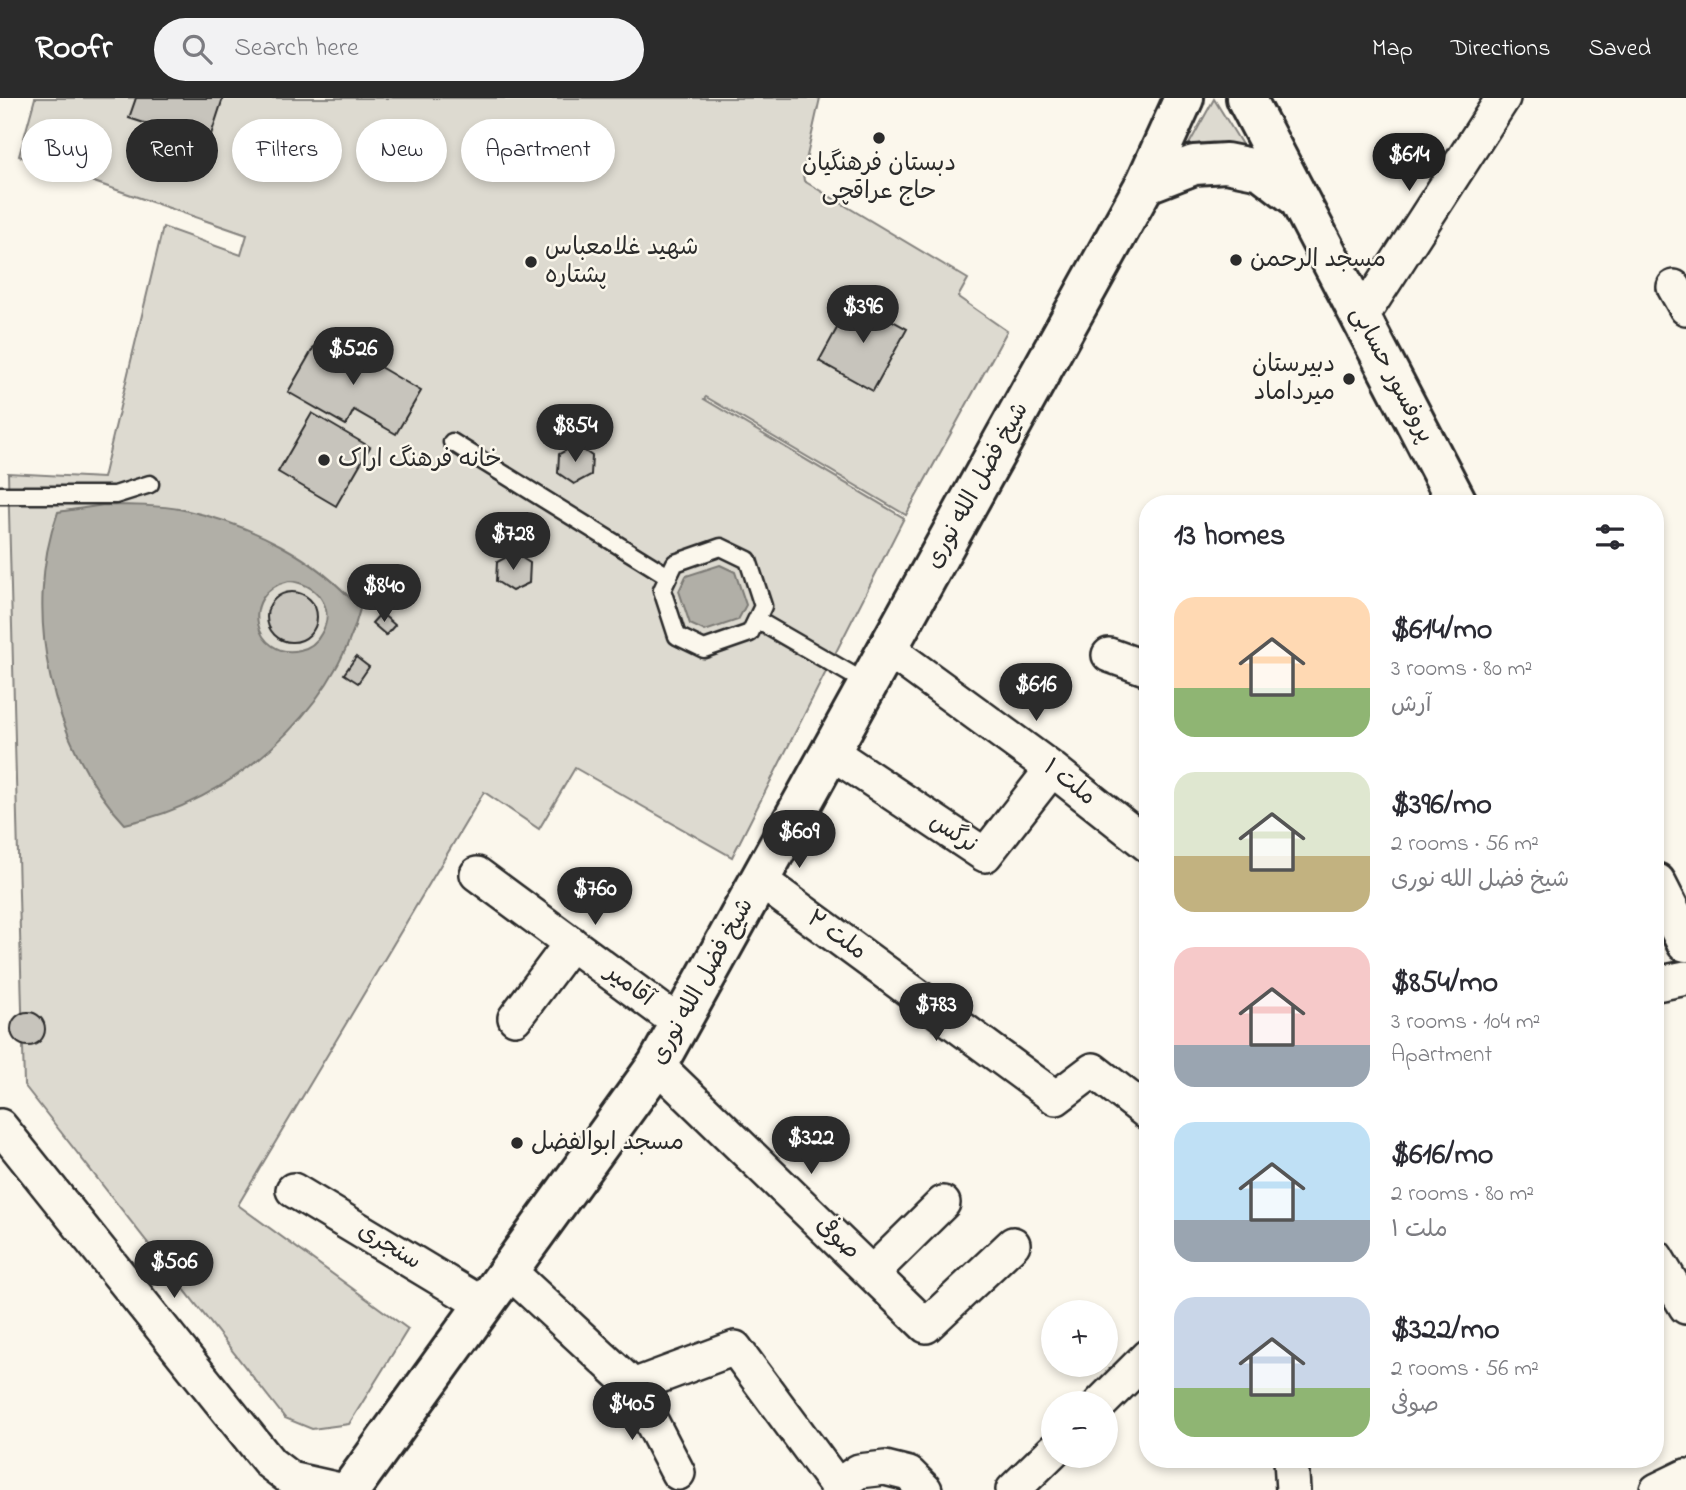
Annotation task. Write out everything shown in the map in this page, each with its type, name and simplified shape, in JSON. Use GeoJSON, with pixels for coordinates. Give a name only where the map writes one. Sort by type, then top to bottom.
{"type":"FeatureCollection","features":[{"type":"Feature","properties":{"kind":"street","name":"شیخ فضل الله نوری"},"geometry":{"type":"LineString","coordinates":[[354,1488],[657,1065],[1145,184],[1184,98]]}},
{"type":"Feature","properties":{"kind":"street","name":"پروفسور حسابی"},"geometry":{"type":"LineString","coordinates":[[1246,98],[1453,495]]}},
{"type":"Feature","properties":{"kind":"street"},"geometry":{"type":"LineString","coordinates":[[1361,318],[1503,98]]}},
{"type":"Feature","properties":{"kind":"street"},"geometry":{"type":"LineString","coordinates":[[1145,184],[1194,165],[1226,163],[1261,170],[1299,199]]}},
{"type":"Feature","properties":{"kind":"street","name":"ملت ۱"},"geometry":{"type":"LineString","coordinates":[[888,649],[1052,769],[1139,838]]}},
{"type":"Feature","properties":{"kind":"street"},"geometry":{"type":"LineString","coordinates":[[1109,654],[1139,666]]}},
{"type":"Feature","properties":{"kind":"street","name":"نرگس"},"geometry":{"type":"LineString","coordinates":[[831,752],[985,855],[1052,769]]}},
{"type":"Feature","properties":{"kind":"street","name":"آقامیر"},"geometry":{"type":"LineString","coordinates":[[477,874],[680,1024]]}},
{"type":"Feature","properties":{"kind":"street","name":"ملت ۲"},"geometry":{"type":"LineString","coordinates":[[760,880],[1056,1098],[1094,1070],[1139,1106]]}},
{"type":"Feature","properties":{"kind":"street"},"geometry":{"type":"LineString","coordinates":[[1664,899],[1686,942]]}},
{"type":"Feature","properties":{"kind":"street"},"geometry":{"type":"LineString","coordinates":[[514,1018],[571,943]]}},
{"type":"Feature","properties":{"kind":"street"},"geometry":{"type":"LineString","coordinates":[[1664,982],[1686,978]]}},
{"type":"Feature","properties":{"kind":"street","name":"صوفی"},"geometry":{"type":"LineString","coordinates":[[657,1065],[926,1326],[1013,1244]]}},
{"type":"Feature","properties":{"kind":"street"},"geometry":{"type":"LineString","coordinates":[[0,1126],[272,1477],[354,1488]]}},
{"type":"Feature","properties":{"kind":"street","name":"سنجری"},"geometry":{"type":"LineString","coordinates":[[293,1190],[484,1305]]}},
{"type":"Feature","properties":{"kind":"street"},"geometry":{"type":"LineString","coordinates":[[872,1273],[943,1203]]}},
{"type":"Feature","properties":{"kind":"street"},"geometry":{"type":"LineString","coordinates":[[1664,1270],[1686,1307]]}},
{"type":"Feature","properties":{"kind":"street"},"geometry":{"type":"LineString","coordinates":[[509,1271],[633,1386],[678,1473]]}},
{"type":"Feature","properties":{"kind":"street"},"geometry":{"type":"LineString","coordinates":[[633,1386],[735,1348],[839,1488],[859,1471],[885,1468],[909,1474],[925,1490]]}},
{"type":"Feature","properties":{"kind":"street"},"geometry":{"type":"LineString","coordinates":[[1113,1391],[1139,1365]]}},
{"type":"Feature","properties":{"kind":"street"},"geometry":{"type":"LineString","coordinates":[[1013,1490],[1041,1463]]}},
{"type":"Feature","properties":{"kind":"street"},"geometry":{"type":"LineString","coordinates":[[1292,1468],[1293,1490]]}},
{"type":"Feature","properties":{"kind":"street"},"geometry":{"type":"LineString","coordinates":[[1657,1490],[1686,1476]]}},
{"type":"Feature","properties":{"kind":"lane"},"geometry":{"type":"LineString","coordinates":[[452,442],[668,576]]}},
{"type":"Feature","properties":{"kind":"lane"},"geometry":{"type":"LineString","coordinates":[[0,495],[115,495],[150,484]]}},
{"type":"Feature","properties":{"kind":"lane"},"geometry":{"type":"LineString","coordinates":[[721,547],[748,560],[764,606],[750,633],[704,649],[677,636],[662,590],[668,576],[675,563],[721,547]]}},
{"type":"Feature","properties":{"kind":"lane"},"geometry":{"type":"LineString","coordinates":[[757,620],[868,684]]}},
{"type":"Feature","properties":{"kind":"shaded area"},"geometry":{"type":"Polygon","coordinates":[[[35,98],[820,98],[803,174],[804,181],[968,279],[958,297],[1007,331],[906,515],[706,397],[704,399],[904,518],[732,857],[575,768],[539,829],[484,792],[238,1205],[408,1329],[349,1424],[312,1429],[285,1418],[24,1085],[8,473],[103,478],[163,227],[241,255],[247,235],[94,182],[112,182],[112,119],[29,119],[35,98]]]}},
{"type":"Feature","properties":{"kind":"shaded area"},"geometry":{"type":"Polygon","coordinates":[[[1214,99],[1246,151],[1217,143],[1188,146],[1214,99]]]}},
{"type":"Feature","properties":{"kind":"shaded area"},"geometry":{"type":"Polygon","coordinates":[[[104,505],[134,505],[174,508],[209,516],[280,545],[343,590],[360,609],[347,647],[327,683],[302,717],[272,748],[238,774],[202,796],[164,813],[125,824],[100,793],[79,757],[62,718],[50,677],[44,635],[43,593],[47,551],[58,512],[104,505]],[[289,581],[273,588],[262,598],[258,611],[258,624],[263,636],[272,646],[284,651],[300,650],[315,642],[327,615],[321,598],[308,586],[289,581]]]}},
{"type":"Feature","properties":{"kind":"shaded area"},"geometry":{"type":"Polygon","coordinates":[[[720,565],[735,572],[746,605],[738,620],[705,631],[690,624],[679,591],[686,576],[720,565]]]}},
{"type":"Feature","properties":{"kind":"building"},"geometry":{"type":"Polygon","coordinates":[[[136,98],[223,98],[216,119],[129,118],[136,98]]]}},
{"type":"Feature","properties":{"kind":"building"},"geometry":{"type":"Polygon","coordinates":[[[853,299],[907,329],[873,391],[819,361],[853,299]]]}},
{"type":"Feature","properties":{"kind":"building"},"geometry":{"type":"Polygon","coordinates":[[[322,333],[421,391],[396,434],[354,410],[346,425],[288,392],[322,333]]]}},
{"type":"Feature","properties":{"kind":"building","name":"خانه فرهنگ اراک"},"geometry":{"type":"Polygon","coordinates":[[[312,413],[370,447],[336,506],[278,472],[312,413]]]}},
{"type":"Feature","properties":{"kind":"building"},"geometry":{"type":"Polygon","coordinates":[[[576,445],[592,456],[591,475],[574,484],[558,473],[559,454],[576,445]]]}},
{"type":"Feature","properties":{"kind":"building"},"geometry":{"type":"Polygon","coordinates":[[[514,553],[530,563],[529,583],[512,591],[496,581],[497,562],[514,553]]]}},
{"type":"Feature","properties":{"kind":"building"},"geometry":{"type":"Polygon","coordinates":[[[282,593],[302,593],[316,607],[316,627],[302,641],[282,641],[268,627],[268,607],[282,593]]]}},
{"type":"Feature","properties":{"kind":"building"},"geometry":{"type":"Polygon","coordinates":[[[381,613],[395,625],[386,635],[372,623],[381,613]]]}},
{"type":"Feature","properties":{"kind":"building"},"geometry":{"type":"Polygon","coordinates":[[[356,657],[369,667],[358,683],[344,674],[356,657]]]}},
{"type":"Feature","properties":{"kind":"building"},"geometry":{"type":"Polygon","coordinates":[[[28,1012],[40,1017],[45,1029],[40,1041],[28,1046],[16,1041],[11,1029],[16,1017],[28,1012]]]}},
{"type":"Feature","properties":{"kind":"place","name":"دبستان فرهنگیان حاج عراقچی"},"geometry":{"type":"Point","coordinates":[879,138]}},
{"type":"Feature","properties":{"kind":"place","name":"مسجد الرحمن"},"geometry":{"type":"Point","coordinates":[1236,260]}},
{"type":"Feature","properties":{"kind":"place","name":"شهید غلامعباس پشتاره"},"geometry":{"type":"Point","coordinates":[531,262]}},
{"type":"Feature","properties":{"kind":"place","name":"دبیرستان میرداماد"},"geometry":{"type":"Point","coordinates":[1349,379]}},
{"type":"Feature","properties":{"kind":"place","name":"خانه فرهنگ اراک"},"geometry":{"type":"Point","coordinates":[324,460]}},
{"type":"Feature","properties":{"kind":"place","name":"مسجد ابوالفضل"},"geometry":{"type":"Point","coordinates":[517,1143]}}]}
